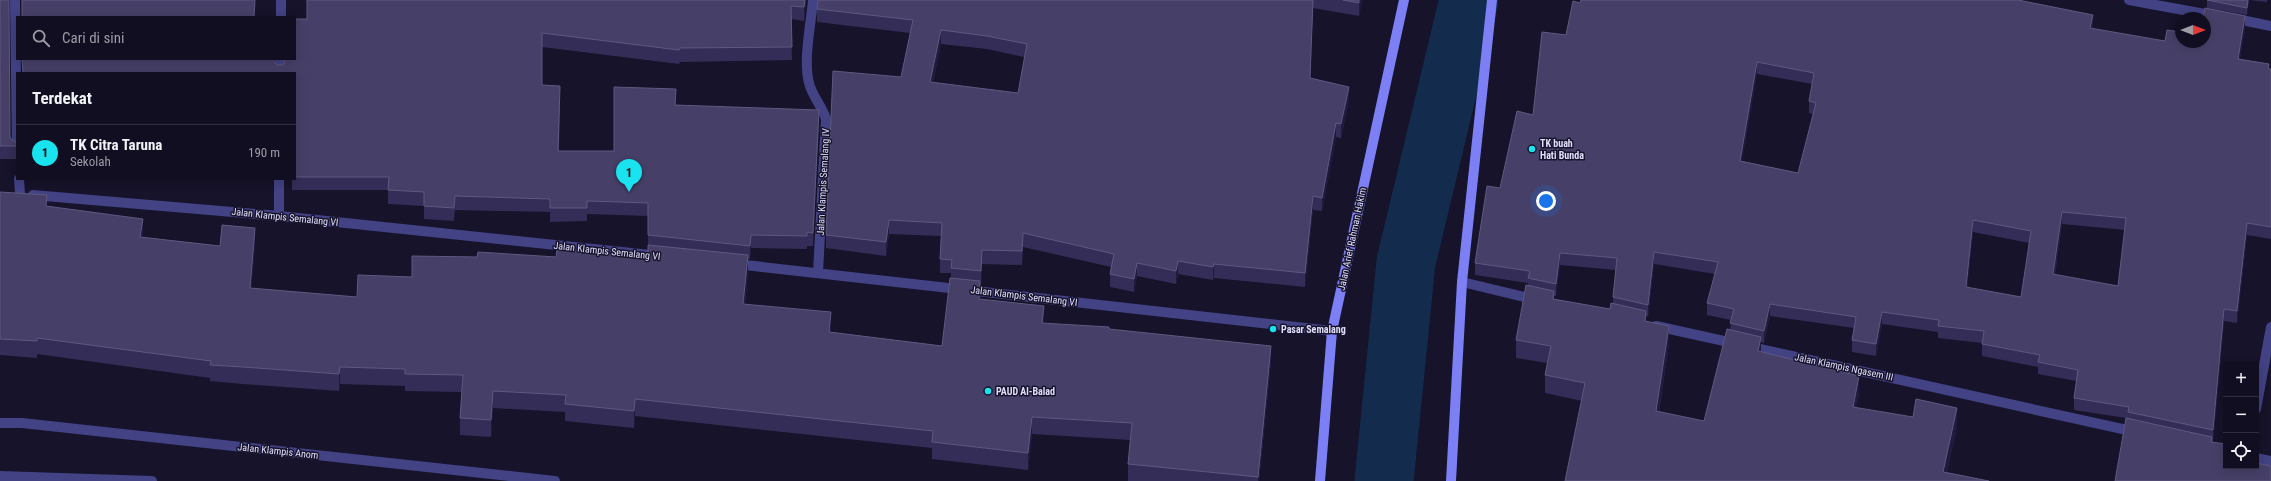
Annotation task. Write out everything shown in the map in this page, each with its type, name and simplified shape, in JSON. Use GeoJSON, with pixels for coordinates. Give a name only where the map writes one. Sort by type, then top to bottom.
{"type":"FeatureCollection","features":[{"type":"Feature","properties":{"kind":"street"},"geometry":{"type":"LineString","coordinates":[[15,0],[16,75]]}},
{"type":"Feature","properties":{"kind":"street"},"geometry":{"type":"LineString","coordinates":[[281,0],[281,16]]}},
{"type":"Feature","properties":{"kind":"street","name":"Jalan Klampis Semalang IV"},"geometry":{"type":"LineString","coordinates":[[813,0],[807,70],[809,85],[823,110],[826,119],[818,273]]}},
{"type":"Feature","properties":{"kind":"street","name":"Jalan Arief Rahman Hakim"},"geometry":{"type":"LineString","coordinates":[[1320,481],[1332,331],[1404,0]]}},
{"type":"Feature","properties":{"kind":"street"},"geometry":{"type":"LineString","coordinates":[[1451,481],[1462,282],[1492,0]]}},
{"type":"Feature","properties":{"kind":"street"},"geometry":{"type":"LineString","coordinates":[[2129,0],[2271,26]]}},
{"type":"Feature","properties":{"kind":"street"},"geometry":{"type":"LineString","coordinates":[[280,60],[280,72]]}},
{"type":"Feature","properties":{"kind":"street"},"geometry":{"type":"LineString","coordinates":[[19,180],[20,194]]}},
{"type":"Feature","properties":{"kind":"street"},"geometry":{"type":"LineString","coordinates":[[279,180],[279,216]]}},
{"type":"Feature","properties":{"kind":"street","name":"Jalan Klampis Semalang VI"},"geometry":{"type":"LineString","coordinates":[[7,193],[279,216],[668,257]]}},
{"type":"Feature","properties":{"kind":"street","name":"Jalan Klampis Semalang VI"},"geometry":{"type":"LineString","coordinates":[[723,263],[1332,331]]}},
{"type":"Feature","properties":{"kind":"street"},"geometry":{"type":"LineString","coordinates":[[1462,282],[1547,302]]}},
{"type":"Feature","properties":{"kind":"street","name":"Jalan Klampis Ngasem III"},"geometry":{"type":"LineString","coordinates":[[1648,324],[2143,434]]}},
{"type":"Feature","properties":{"kind":"street"},"geometry":{"type":"LineString","coordinates":[[2258,397],[2271,327]]}},
{"type":"Feature","properties":{"kind":"street","name":"Jalan Klampis Anom"},"geometry":{"type":"LineString","coordinates":[[0,423],[22,423],[555,481]]}},
{"type":"Feature","properties":{"kind":"street"},"geometry":{"type":"LineString","coordinates":[[2259,459],[2271,461]]}},
{"type":"Feature","properties":{"kind":"street"},"geometry":{"type":"LineString","coordinates":[[0,476],[152,481]]}},
{"type":"Feature","properties":{"kind":"building"},"geometry":{"type":"Polygon","coordinates":[[[0,0],[9,0],[10,137],[16,142],[16,146],[0,146],[0,0]]]}},
{"type":"Feature","properties":{"kind":"building"},"geometry":{"type":"Polygon","coordinates":[[[22,0],[255,0],[254,16],[22,16],[22,0]]]}},
{"type":"Feature","properties":{"kind":"building"},"geometry":{"type":"Polygon","coordinates":[[[307,0],[805,0],[804,7],[791,6],[792,47],[680,48],[679,50],[542,33],[542,85],[560,86],[558,151],[614,151],[614,87],[676,89],[675,105],[819,110],[813,233],[807,232],[807,236],[751,235],[750,246],[648,235],[648,203],[587,201],[587,208],[550,208],[550,199],[455,196],[454,208],[424,206],[424,192],[388,190],[389,177],[296,177],[296,72],[23,72],[22,60],[274,60],[277,65],[283,65],[286,60],[296,60],[296,19],[307,19],[307,0]]]}},
{"type":"Feature","properties":{"kind":"building"},"geometry":{"type":"Polygon","coordinates":[[[818,0],[1313,0],[1310,78],[1349,87],[1341,124],[1336,123],[1322,198],[1313,196],[1305,273],[1214,264],[1213,267],[1178,261],[1176,271],[1137,263],[1134,279],[1110,274],[1114,254],[1023,233],[1022,251],[982,250],[981,271],[951,268],[952,260],[940,259],[942,223],[889,220],[886,242],[826,235],[833,71],[901,77],[913,20],[817,9],[818,0]],[[941,30],[930,82],[1018,93],[1027,44],[987,36],[941,30]]]}},
{"type":"Feature","properties":{"kind":"building"},"geometry":{"type":"Polygon","coordinates":[[[1343,0],[1359,0],[1359,3],[1343,0]]]}},
{"type":"Feature","properties":{"kind":"building"},"geometry":{"type":"Polygon","coordinates":[[[1581,0],[2018,0],[2093,15],[2090,28],[2165,41],[2167,30],[2175,31],[2175,48],[2211,48],[2211,12],[2204,12],[2205,8],[2245,16],[2238,59],[2269,64],[2268,69],[2271,69],[2271,227],[2247,223],[2237,311],[2224,309],[2213,430],[2128,412],[2129,407],[2074,398],[2078,370],[2038,362],[2040,355],[1982,344],[1984,331],[1938,326],[1939,320],[1882,312],[1876,344],[1852,340],[1856,317],[1770,304],[1764,331],[1730,323],[1734,309],[1707,303],[1718,262],[1654,252],[1648,305],[1613,297],[1617,258],[1560,253],[1556,284],[1528,278],[1530,271],[1475,263],[1487,186],[1500,188],[1517,111],[1533,115],[1542,32],[1566,35],[1573,1],[1580,3],[1581,0]],[[1757,62],[1740,161],[1798,173],[1816,103],[1809,101],[1814,73],[1757,62]],[[2062,212],[2053,274],[2118,286],[2126,218],[2062,212]],[[1973,220],[1966,287],[2021,297],[2031,231],[1973,220]]]}},
{"type":"Feature","properties":{"kind":"building"},"geometry":{"type":"Polygon","coordinates":[[[2207,0],[2248,0],[2247,8],[2207,0]]]}},
{"type":"Feature","properties":{"kind":"building"},"geometry":{"type":"Polygon","coordinates":[[[0,192],[47,195],[46,206],[143,219],[140,237],[220,246],[222,225],[255,228],[250,288],[357,297],[358,275],[412,277],[412,256],[477,257],[478,252],[556,257],[557,250],[648,258],[648,245],[748,255],[743,304],[831,312],[829,332],[942,346],[950,278],[980,281],[979,299],[1044,306],[1042,323],[1109,327],[1109,329],[1271,346],[1258,477],[1128,464],[1132,423],[1032,417],[1028,453],[932,442],[933,431],[635,399],[634,411],[565,404],[566,395],[493,391],[491,420],[460,418],[463,375],[405,374],[405,369],[340,367],[339,374],[210,365],[211,361],[37,338],[37,341],[0,339],[0,192]]]}},
{"type":"Feature","properties":{"kind":"building"},"geometry":{"type":"Polygon","coordinates":[[[1526,285],[1554,291],[1553,299],[1610,309],[1611,303],[1646,311],[1645,321],[1669,326],[1656,411],[1704,421],[1727,329],[1761,337],[1758,351],[1859,376],[1853,407],[1913,417],[1916,399],[1957,408],[1943,472],[1989,481],[1565,481],[1585,383],[1545,375],[1551,346],[1516,340],[1526,285]]]}},
{"type":"Feature","properties":{"kind":"building"},"geometry":{"type":"Polygon","coordinates":[[[2126,418],[2212,437],[2211,442],[2223,444],[2223,469],[2259,469],[2259,464],[2271,466],[2271,481],[2115,481],[2126,418]]]}},
{"type":"Feature","properties":{"kind":"waterway"},"geometry":{"type":"LineString","coordinates":[[1384,481],[1406,262],[1469,0]]}},
{"type":"Feature","properties":{"kind":"place","name":"TK buah Hati Bunda"},"geometry":{"type":"Point","coordinates":[1532,149]}},
{"type":"Feature","properties":{"kind":"place","name":"TK Citra Taruna"},"geometry":{"type":"Point","coordinates":[629,192]}},
{"type":"Feature","properties":{"kind":"place","name":"Pasar Semalang"},"geometry":{"type":"Point","coordinates":[1273,329]}},
{"type":"Feature","properties":{"kind":"place","name":"PAUD Al-Balad"},"geometry":{"type":"Point","coordinates":[988,391]}}]}
